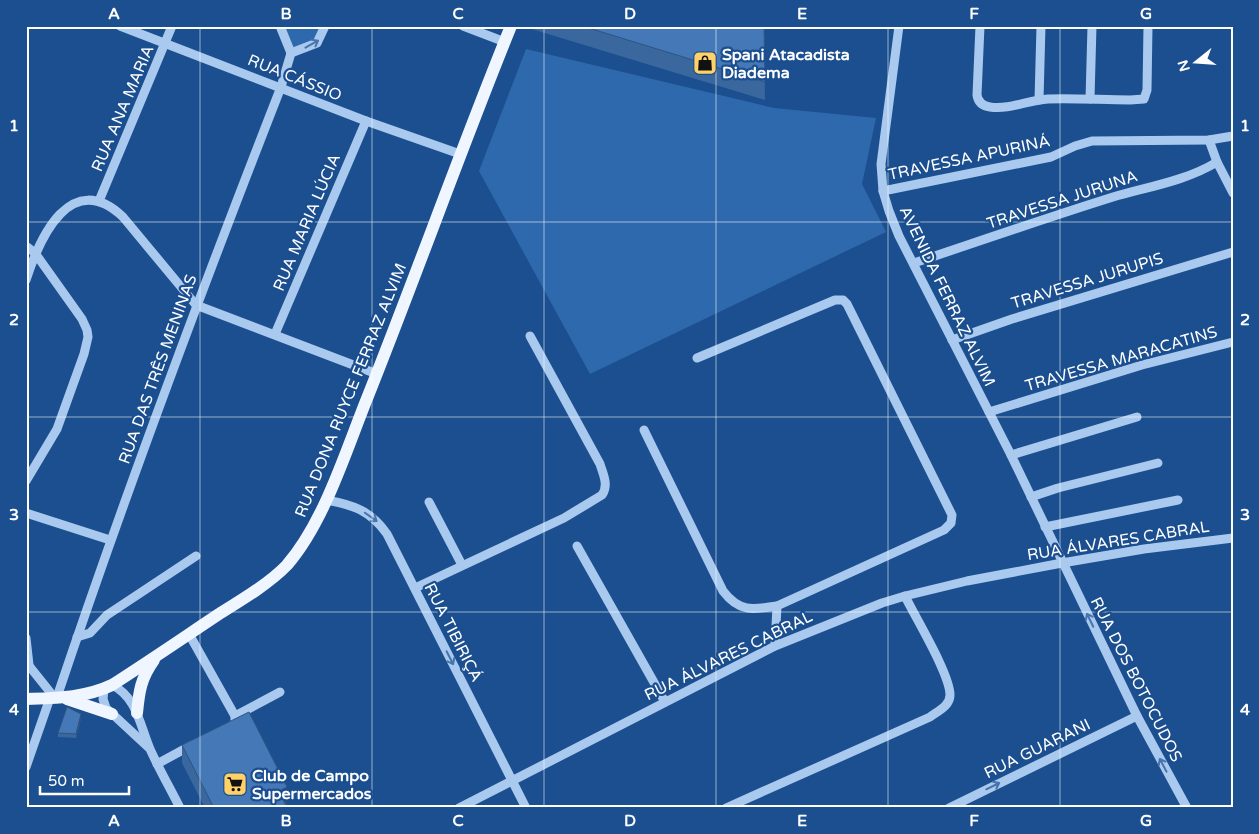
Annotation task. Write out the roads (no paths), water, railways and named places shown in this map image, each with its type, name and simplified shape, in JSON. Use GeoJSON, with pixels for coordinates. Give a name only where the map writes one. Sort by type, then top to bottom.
{"type":"FeatureCollection","features":[{"type":"Feature","properties":{"kind":"main road","name":"RUA DONA RUYCE FERRAZ ALVIM"},"geometry":{"type":"LineString","coordinates":[[26,699],[86,694],[108,687],[251,593],[285,566],[302,546],[316,523],[326,500],[511,26]]}},
{"type":"Feature","properties":{"kind":"main road"},"geometry":{"type":"LineString","coordinates":[[137,713],[142,679],[156,656]]}},
{"type":"Feature","properties":{"kind":"main road"},"geometry":{"type":"LineString","coordinates":[[56,697],[112,714]]}},
{"type":"Feature","properties":{"kind":"street","name":"RUA CÁSSIO"},"geometry":{"type":"LineString","coordinates":[[120,26],[366,121],[460,154]]}},
{"type":"Feature","properties":{"kind":"street","name":"RUA ANA MARIA"},"geometry":{"type":"LineString","coordinates":[[99,201],[172,26]]}},
{"type":"Feature","properties":{"kind":"street"},"geometry":{"type":"LineString","coordinates":[[280,26],[291,53],[316,43],[325,26]]}},
{"type":"Feature","properties":{"kind":"street"},"geometry":{"type":"LineString","coordinates":[[463,26],[505,42]]}},
{"type":"Feature","properties":{"kind":"street","name":"AVENIDA FERRAZ ALVIM"},"geometry":{"type":"LineString","coordinates":[[899,26],[882,157],[883,191],[896,228],[1011,456],[1062,563]]}},
{"type":"Feature","properties":{"kind":"street"},"geometry":{"type":"LineString","coordinates":[[980,26],[978,100],[981,104],[988,107],[1038,100],[1144,99],[1147,90],[1148,26]]}},
{"type":"Feature","properties":{"kind":"street"},"geometry":{"type":"LineString","coordinates":[[1038,100],[1042,26]]}},
{"type":"Feature","properties":{"kind":"street"},"geometry":{"type":"LineString","coordinates":[[1090,99],[1092,26]]}},
{"type":"Feature","properties":{"kind":"street","name":"RUA DAS TRÊS MENINAS"},"geometry":{"type":"LineString","coordinates":[[26,767],[56,697],[110,540],[196,305],[280,87],[291,53]]}},
{"type":"Feature","properties":{"kind":"street","name":"RUA MARIA LÚCIA"},"geometry":{"type":"LineString","coordinates":[[275,334],[366,121]]}},
{"type":"Feature","properties":{"kind":"street","name":"TRAVESSA APURINÁ"},"geometry":{"type":"LineString","coordinates":[[883,191],[1051,157],[1075,146],[1092,141],[1209,140],[1233,136]]}},
{"type":"Feature","properties":{"kind":"street"},"geometry":{"type":"LineString","coordinates":[[1209,140],[1217,162],[1233,193]]}},
{"type":"Feature","properties":{"kind":"street","name":"TRAVESSA JURUNA"},"geometry":{"type":"LineString","coordinates":[[914,263],[1113,197],[1169,182],[1217,162]]}},
{"type":"Feature","properties":{"kind":"street"},"geometry":{"type":"LineString","coordinates":[[26,280],[35,253],[57,216],[73,204],[84,200],[99,201],[123,217],[196,305],[376,374]]}},
{"type":"Feature","properties":{"kind":"street"},"geometry":{"type":"LineString","coordinates":[[26,246],[35,253],[82,319],[88,337],[84,354],[57,429],[26,481]]}},
{"type":"Feature","properties":{"kind":"street","name":"TRAVESSA JURUPIS"},"geometry":{"type":"LineString","coordinates":[[952,340],[1012,319],[1233,252]]}},
{"type":"Feature","properties":{"kind":"street"},"geometry":{"type":"LineString","coordinates":[[644,430],[723,592],[731,602],[740,607],[754,609],[777,606],[944,530],[951,523],[952,515],[847,304],[842,300],[835,300],[697,358]]}},
{"type":"Feature","properties":{"kind":"street"},"geometry":{"type":"LineString","coordinates":[[415,588],[564,518],[602,495],[606,490],[600,464],[530,336]]}},
{"type":"Feature","properties":{"kind":"street","name":"TRAVESSA MARACATINS"},"geometry":{"type":"LineString","coordinates":[[989,412],[1142,365],[1233,342]]}},
{"type":"Feature","properties":{"kind":"street"},"geometry":{"type":"LineString","coordinates":[[1011,456],[1137,417]]}},
{"type":"Feature","properties":{"kind":"street"},"geometry":{"type":"LineString","coordinates":[[1030,497],[1158,463]]}},
{"type":"Feature","properties":{"kind":"street","name":"RUA TIBIRIÇÁ"},"geometry":{"type":"LineString","coordinates":[[326,500],[346,504],[367,513],[388,534],[526,808]]}},
{"type":"Feature","properties":{"kind":"street"},"geometry":{"type":"LineString","coordinates":[[1045,527],[1178,500]]}},
{"type":"Feature","properties":{"kind":"street"},"geometry":{"type":"LineString","coordinates":[[428,502],[462,565]]}},
{"type":"Feature","properties":{"kind":"street"},"geometry":{"type":"LineString","coordinates":[[26,513],[110,540]]}},
{"type":"Feature","properties":{"kind":"street","name":"RUA ÁLVARES CABRAL"},"geometry":{"type":"LineString","coordinates":[[459,808],[775,646],[904,596],[967,581],[1062,563],[1144,549],[1233,538]]}},
{"type":"Feature","properties":{"kind":"street"},"geometry":{"type":"LineString","coordinates":[[577,546],[665,702]]}},
{"type":"Feature","properties":{"kind":"street"},"geometry":{"type":"LineString","coordinates":[[77,637],[90,633],[107,615],[196,556]]}},
{"type":"Feature","properties":{"kind":"street","name":"RUA DOS BOTOCUDOS"},"geometry":{"type":"LineString","coordinates":[[1062,563],[1137,716],[1186,808]]}},
{"type":"Feature","properties":{"kind":"street"},"geometry":{"type":"LineString","coordinates":[[726,808],[922,721],[945,707],[950,696],[947,681],[929,640],[904,596]]}},
{"type":"Feature","properties":{"kind":"street"},"geometry":{"type":"LineString","coordinates":[[775,646],[777,606]]}},
{"type":"Feature","properties":{"kind":"street"},"geometry":{"type":"LineString","coordinates":[[189,634],[235,716],[235,723],[222,731]]}},
{"type":"Feature","properties":{"kind":"street"},"geometry":{"type":"LineString","coordinates":[[26,638],[28,663],[56,697]]}},
{"type":"Feature","properties":{"kind":"street"},"geometry":{"type":"LineString","coordinates":[[150,749],[112,714],[104,703],[108,687],[125,693],[137,713],[150,749],[180,808]]}},
{"type":"Feature","properties":{"kind":"street"},"geometry":{"type":"LineString","coordinates":[[235,716],[280,692]]}},
{"type":"Feature","properties":{"kind":"street","name":"RUA GUARANI"},"geometry":{"type":"LineString","coordinates":[[949,808],[1137,716]]}},
{"type":"Feature","properties":{"kind":"street"},"geometry":{"type":"LineString","coordinates":[[158,764],[198,742]]}},
{"type":"Feature","properties":{"kind":"place","name":"Spani Atacadista Diadema"},"geometry":{"type":"Point","coordinates":[705,63]}},
{"type":"Feature","properties":{"kind":"place","name":"Club de Campo Supermercados"},"geometry":{"type":"Point","coordinates":[235,784]}}]}
